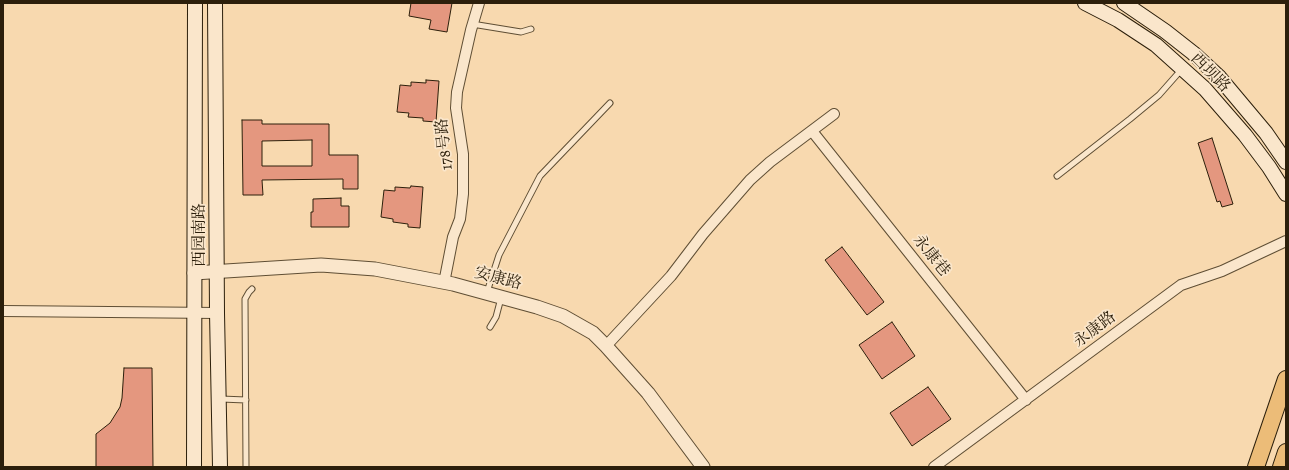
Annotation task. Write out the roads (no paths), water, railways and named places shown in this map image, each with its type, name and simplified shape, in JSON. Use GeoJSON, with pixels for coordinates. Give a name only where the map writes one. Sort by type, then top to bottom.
{"type":"FeatureCollection","features":[{"type":"Feature","properties":{"kind":"main road","name":"西园南路"},"geometry":{"type":"LineString","coordinates":[[194,467],[195,3]]}},
{"type":"Feature","properties":{"kind":"main road","name":"西园南路"},"geometry":{"type":"LineString","coordinates":[[215,3],[217,313],[220,467]]}},
{"type":"Feature","properties":{"kind":"main road","name":"西坝路"},"geometry":{"type":"LineString","coordinates":[[1085,3],[1118,20],[1156,45],[1183,68],[1205,89],[1245,134],[1286,194]]}},
{"type":"Feature","properties":{"kind":"main road","name":"西坝路"},"geometry":{"type":"LineString","coordinates":[[1124,3],[1193,53],[1219,77],[1266,133],[1286,162]]}},
{"type":"Feature","properties":{"kind":"main road"},"geometry":{"type":"LineString","coordinates":[[1256,467],[1286,379]]}},
{"type":"Feature","properties":{"kind":"main road"},"geometry":{"type":"LineString","coordinates":[[1281,467],[1286,452]]}},
{"type":"Feature","properties":{"kind":"street","name":"178号路"},"geometry":{"type":"LineString","coordinates":[[444,283],[453,237],[460,219],[463,194],[464,154],[456,108],[457,92],[472,24],[479,3]]}},
{"type":"Feature","properties":{"kind":"street"},"geometry":{"type":"LineString","coordinates":[[606,346],[671,276],[708,228],[750,180],[770,162],[834,114]]}},
{"type":"Feature","properties":{"kind":"street","name":"永康巷"},"geometry":{"type":"LineString","coordinates":[[812,131],[1026,400]]}},
{"type":"Feature","properties":{"kind":"street","name":"永康路"},"geometry":{"type":"LineString","coordinates":[[934,467],[1181,285],[1222,271],[1286,241]]}},
{"type":"Feature","properties":{"kind":"street","name":"安康路"},"geometry":{"type":"LineString","coordinates":[[194,273],[321,264],[375,269],[487,293],[563,316],[593,333],[606,346],[648,393],[703,467]]}},
{"type":"Feature","properties":{"kind":"street"},"geometry":{"type":"LineString","coordinates":[[3,311],[217,313]]}},
{"type":"Feature","properties":{"kind":"lane"},"geometry":{"type":"LineString","coordinates":[[472,24],[521,32],[531,29]]}},
{"type":"Feature","properties":{"kind":"lane"},"geometry":{"type":"LineString","coordinates":[[1057,176],[1159,95],[1183,68]]}},
{"type":"Feature","properties":{"kind":"lane"},"geometry":{"type":"LineString","coordinates":[[487,293],[499,255],[540,176],[610,103]]}},
{"type":"Feature","properties":{"kind":"lane"},"geometry":{"type":"LineString","coordinates":[[246,467],[246,299],[252,289]]}},
{"type":"Feature","properties":{"kind":"lane"},"geometry":{"type":"LineString","coordinates":[[490,327],[496,317],[502,297]]}},
{"type":"Feature","properties":{"kind":"lane"},"geometry":{"type":"LineString","coordinates":[[219,399],[246,400]]}}]}
